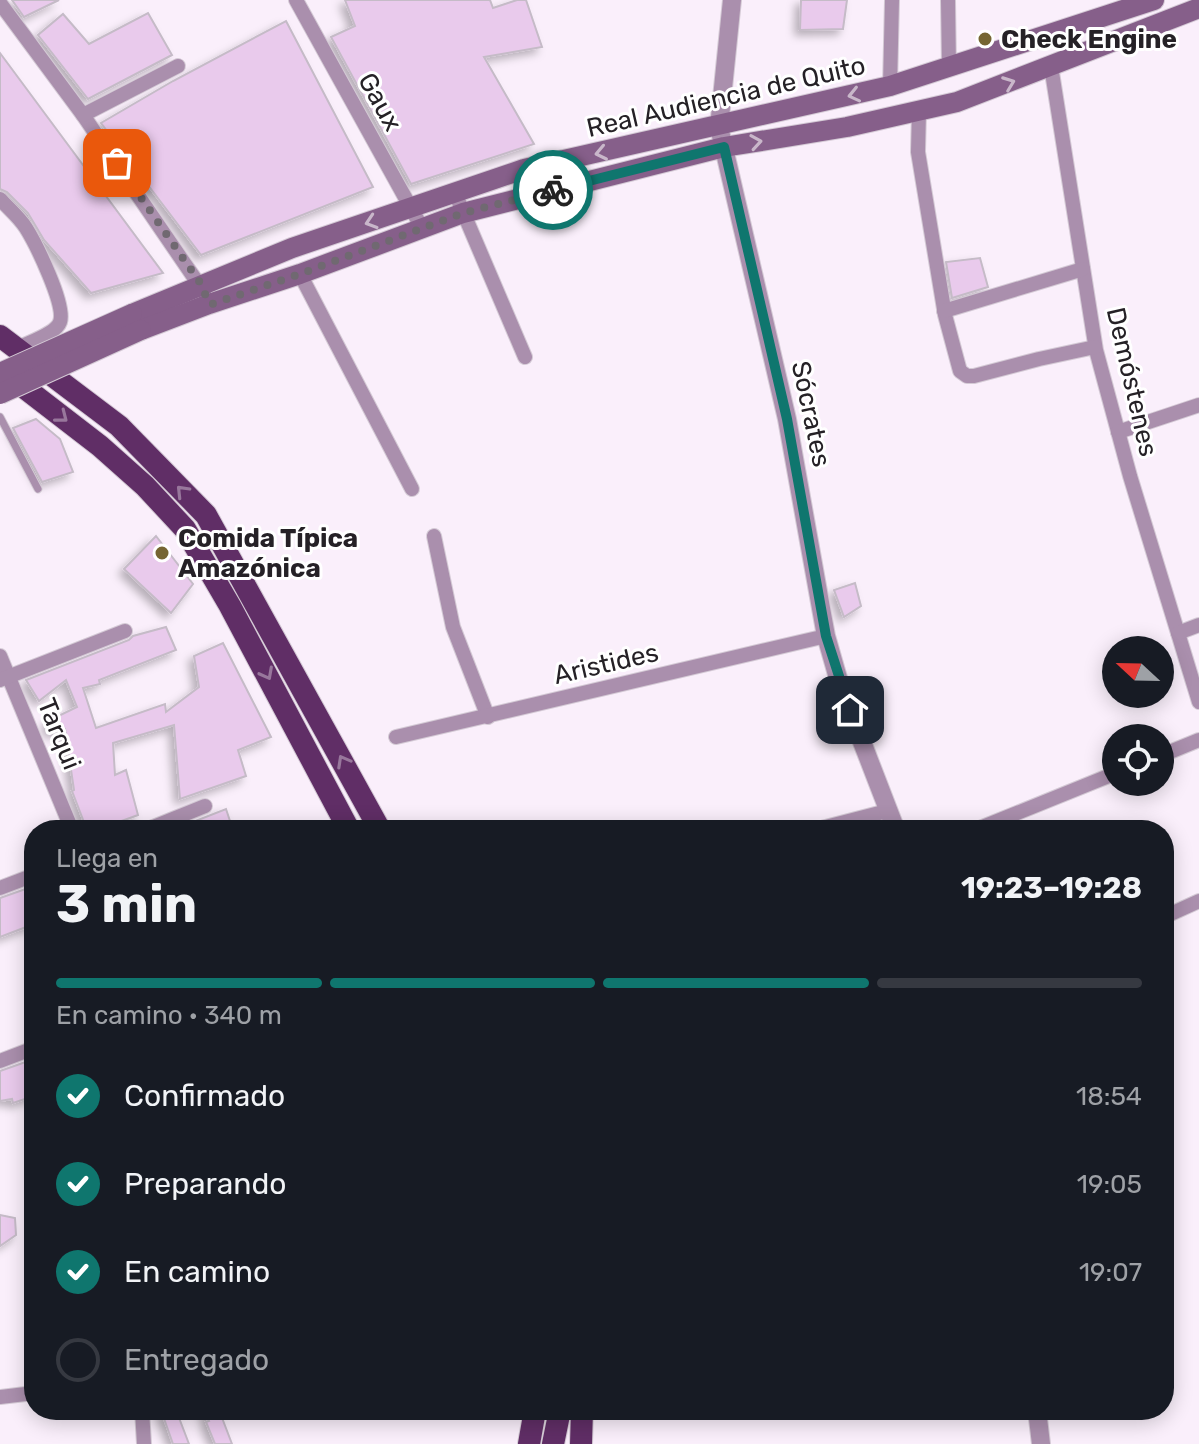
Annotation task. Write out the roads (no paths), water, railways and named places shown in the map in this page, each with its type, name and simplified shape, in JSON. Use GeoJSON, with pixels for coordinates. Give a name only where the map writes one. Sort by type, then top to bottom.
{"type":"FeatureCollection","features":[{"type":"Feature","properties":{"kind":"highway"},"geometry":{"type":"LineString","coordinates":[[9,342],[119,426],[206,515],[374,820]]}},
{"type":"Feature","properties":{"kind":"highway"},"geometry":{"type":"LineString","coordinates":[[0,372],[100,446],[145,486],[185,529],[238,619],[344,820]]}},
{"type":"Feature","properties":{"kind":"highway"},"geometry":{"type":"LineString","coordinates":[[529,1444],[533,1420]]}},
{"type":"Feature","properties":{"kind":"highway"},"geometry":{"type":"LineString","coordinates":[[553,1444],[558,1420]]}},
{"type":"Feature","properties":{"kind":"highway"},"geometry":{"type":"LineString","coordinates":[[581,1444],[582,1420]]}},
{"type":"Feature","properties":{"kind":"main road","name":"Real Audiencia de Quito"},"geometry":{"type":"LineString","coordinates":[[0,372],[136,322],[209,304],[300,274],[463,213],[949,68],[1154,0]]}},
{"type":"Feature","properties":{"kind":"main road","name":"Real Audiencia de Quito"},"geometry":{"type":"LineString","coordinates":[[0,394],[201,284],[292,248],[524,169],[721,137],[847,127],[957,102],[1199,8]]}},
{"type":"Feature","properties":{"kind":"street","name":"Gaux"},"geometry":{"type":"LineString","coordinates":[[296,0],[422,228]]}},
{"type":"Feature","properties":{"kind":"street","name":"Sócrates"},"geometry":{"type":"LineString","coordinates":[[732,0],[721,137],[787,419],[826,636],[840,685],[891,820]]}},
{"type":"Feature","properties":{"kind":"street"},"geometry":{"type":"LineString","coordinates":[[890,86],[892,0]]}},
{"type":"Feature","properties":{"kind":"street"},"geometry":{"type":"LineString","coordinates":[[948,0],[949,68]]}},
{"type":"Feature","properties":{"kind":"street"},"geometry":{"type":"LineString","coordinates":[[0,3],[201,284],[209,304]]}},
{"type":"Feature","properties":{"kind":"street"},"geometry":{"type":"LineString","coordinates":[[83,115],[178,66]]}},
{"type":"Feature","properties":{"kind":"street","name":"Demóstenes"},"geometry":{"type":"LineString","coordinates":[[1051,66],[1095,347],[1199,702]]}},
{"type":"Feature","properties":{"kind":"street"},"geometry":{"type":"LineString","coordinates":[[919,111],[918,152],[944,311],[960,371],[967,376],[1095,347]]}},
{"type":"Feature","properties":{"kind":"street"},"geometry":{"type":"LineString","coordinates":[[455,193],[525,357]]}},
{"type":"Feature","properties":{"kind":"street"},"geometry":{"type":"LineString","coordinates":[[0,199],[25,226],[47,270],[61,320],[56,329],[9,342]]}},
{"type":"Feature","properties":{"kind":"street"},"geometry":{"type":"LineString","coordinates":[[944,311],[1083,269]]}},
{"type":"Feature","properties":{"kind":"street"},"geometry":{"type":"LineString","coordinates":[[300,274],[412,489]]}},
{"type":"Feature","properties":{"kind":"street"},"geometry":{"type":"LineString","coordinates":[[1118,432],[1199,405]]}},
{"type":"Feature","properties":{"kind":"street"},"geometry":{"type":"LineString","coordinates":[[434,536],[453,627],[488,717]]}},
{"type":"Feature","properties":{"kind":"street"},"geometry":{"type":"LineString","coordinates":[[1178,633],[1199,625]]}},
{"type":"Feature","properties":{"kind":"street"},"geometry":{"type":"LineString","coordinates":[[5,678],[125,631]]}},
{"type":"Feature","properties":{"kind":"street","name":"Aristides"},"geometry":{"type":"LineString","coordinates":[[396,737],[826,636]]}},
{"type":"Feature","properties":{"kind":"street","name":"Tarqui"},"geometry":{"type":"LineString","coordinates":[[0,656],[5,678],[68,820]]}},
{"type":"Feature","properties":{"kind":"street"},"geometry":{"type":"LineString","coordinates":[[1174,750],[1199,740]]}},
{"type":"Feature","properties":{"kind":"street"},"geometry":{"type":"LineString","coordinates":[[1000,820],[1102,779]]}},
{"type":"Feature","properties":{"kind":"street"},"geometry":{"type":"LineString","coordinates":[[171,820],[205,806]]}},
{"type":"Feature","properties":{"kind":"street"},"geometry":{"type":"LineString","coordinates":[[852,820],[887,811]]}},
{"type":"Feature","properties":{"kind":"street"},"geometry":{"type":"LineString","coordinates":[[0,888],[24,879]]}},
{"type":"Feature","properties":{"kind":"street"},"geometry":{"type":"LineString","coordinates":[[1174,912],[1199,901]]}},
{"type":"Feature","properties":{"kind":"street"},"geometry":{"type":"LineString","coordinates":[[0,1061],[24,1052]]}},
{"type":"Feature","properties":{"kind":"street"},"geometry":{"type":"LineString","coordinates":[[0,1397],[24,1394]]}},
{"type":"Feature","properties":{"kind":"street"},"geometry":{"type":"LineString","coordinates":[[143,1420],[144,1444]]}},
{"type":"Feature","properties":{"kind":"street"},"geometry":{"type":"LineString","coordinates":[[1038,1420],[1041,1444]]}},
{"type":"Feature","properties":{"kind":"lane"},"geometry":{"type":"LineString","coordinates":[[0,417],[38,489]]}},
{"type":"Feature","properties":{"kind":"place","name":"Check Engine"},"geometry":{"type":"Point","coordinates":[985,39]}},
{"type":"Feature","properties":{"kind":"place","name":"Comida Típica Amazónica"},"geometry":{"type":"Point","coordinates":[162,553]}}]}
